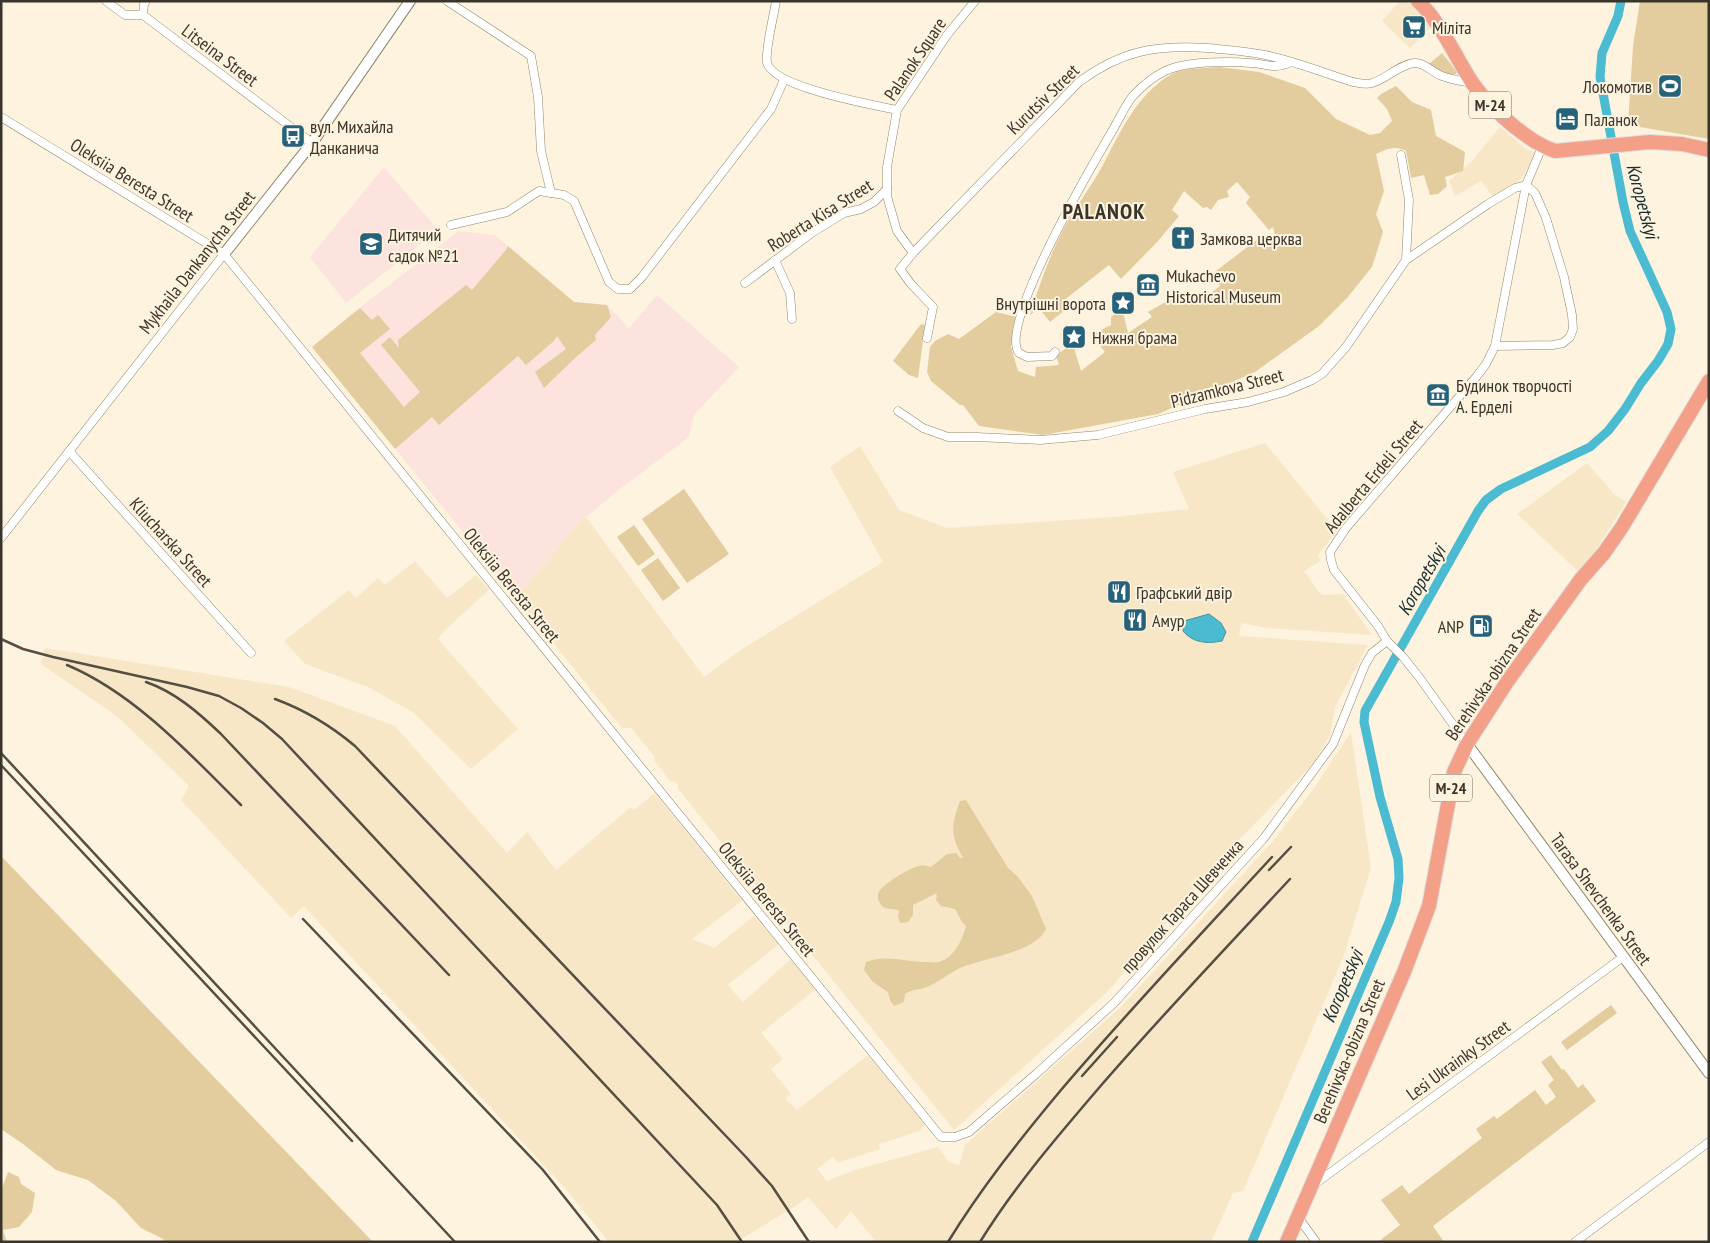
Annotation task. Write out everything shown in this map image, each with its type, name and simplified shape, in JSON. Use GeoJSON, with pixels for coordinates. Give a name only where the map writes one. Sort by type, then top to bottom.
{"type":"FeatureCollection","features":[{"type":"Feature","properties":{"kind":"highway","name":"М-24"},"geometry":{"type":"LineString","coordinates":[[1418,1],[1435,22],[1473,83],[1500,114],[1542,147],[1555,151],[1628,143],[1670,142],[1709,150]]}},
{"type":"Feature","properties":{"kind":"highway","name":"Berehivska-obizna Street"},"geometry":{"type":"LineString","coordinates":[[1287,1242],[1404,972],[1429,906],[1454,772],[1467,744],[1507,682],[1581,579],[1604,553],[1622,527],[1709,381]]}},
{"type":"Feature","properties":{"kind":"street","name":"Litseina Street"},"geometry":{"type":"LineString","coordinates":[[106,1],[125,15],[143,15],[312,143]]}},
{"type":"Feature","properties":{"kind":"street"},"geometry":{"type":"LineString","coordinates":[[143,15],[146,1]]}},
{"type":"Feature","properties":{"kind":"street","name":"Mykhaila Dankanycha Street"},"geometry":{"type":"LineString","coordinates":[[1,538],[312,143],[410,1]]}},
{"type":"Feature","properties":{"kind":"street"},"geometry":{"type":"LineString","coordinates":[[447,1],[531,56],[538,97],[541,151],[551,193]]}},
{"type":"Feature","properties":{"kind":"street"},"geometry":{"type":"LineString","coordinates":[[776,1],[767,63],[773,73],[784,80],[833,96],[897,110]]}},
{"type":"Feature","properties":{"kind":"street","name":"Palanok Square"},"geometry":{"type":"LineString","coordinates":[[913,252],[897,231],[887,196],[887,167],[897,110],[947,35],[975,1]]}},
{"type":"Feature","properties":{"kind":"street","name":"Kurutsiv Street"},"geometry":{"type":"LineString","coordinates":[[927,338],[933,307],[911,284],[900,269],[913,252],[1079,82],[1098,68],[1124,56],[1172,47],[1240,50],[1266,55],[1365,84],[1373,83],[1405,65],[1414,63],[1419,63],[1439,75],[1473,83]]}},
{"type":"Feature","properties":{"kind":"street"},"geometry":{"type":"LineString","coordinates":[[1055,352],[1052,356],[1027,357],[1019,354],[1015,346],[1019,321],[1046,251],[1132,98],[1154,77],[1181,66],[1227,62],[1253,63],[1279,68],[1291,62]]}},
{"type":"Feature","properties":{"kind":"street"},"geometry":{"type":"LineString","coordinates":[[451,225],[507,212],[539,191],[564,195],[574,201],[609,282],[618,289],[630,289],[642,277],[771,109],[784,80]]}},
{"type":"Feature","properties":{"kind":"street","name":"Oleksiia Beresta Street"},"geometry":{"type":"LineString","coordinates":[[1,117],[224,254],[941,1137]]}},
{"type":"Feature","properties":{"kind":"street","name":"Adalberta Erdeli Street"},"geometry":{"type":"LineString","coordinates":[[1467,744],[1436,700],[1334,570],[1330,552],[1346,528],[1486,364],[1495,346],[1526,185],[1542,147]]}},
{"type":"Feature","properties":{"kind":"street"},"geometry":{"type":"LineString","coordinates":[[1401,155],[1410,200],[1406,260]]}},
{"type":"Feature","properties":{"kind":"street"},"geometry":{"type":"LineString","coordinates":[[1406,260],[1488,204],[1515,188],[1526,185],[1535,193],[1546,218],[1564,277],[1573,329],[1570,337],[1563,342],[1553,345],[1495,346]]}},
{"type":"Feature","properties":{"kind":"street","name":"Roberta Kisa Street"},"geometry":{"type":"LineString","coordinates":[[745,283],[813,232],[844,213],[861,209],[874,202],[887,189]]}},
{"type":"Feature","properties":{"kind":"street"},"geometry":{"type":"LineString","coordinates":[[775,260],[790,293],[792,319]]}},
{"type":"Feature","properties":{"kind":"street","name":"Pidzamkova Street"},"geometry":{"type":"LineString","coordinates":[[898,411],[924,428],[948,437],[1040,440],[1098,435],[1268,396],[1292,388],[1322,374],[1346,347],[1406,260]]}},
{"type":"Feature","properties":{"kind":"street","name":"Kliucharska Street"},"geometry":{"type":"LineString","coordinates":[[69,451],[251,653]]}},
{"type":"Feature","properties":{"kind":"street","name":"провулок Тараса Шевченка"},"geometry":{"type":"LineString","coordinates":[[941,1137],[969,1132],[1036,1074],[1114,1003],[1243,863],[1290,804],[1333,744],[1365,664],[1372,653],[1390,643]]}},
{"type":"Feature","properties":{"kind":"street","name":"Tarasa Shevchenka Street"},"geometry":{"type":"LineString","coordinates":[[1467,744],[1709,1073]]}},
{"type":"Feature","properties":{"kind":"street","name":"Lesi Ukrainky Street"},"geometry":{"type":"LineString","coordinates":[[1310,1187],[1624,957]]}},
{"type":"Feature","properties":{"kind":"street"},"geometry":{"type":"LineString","coordinates":[[1574,1242],[1709,1142]]}},
{"type":"Feature","properties":{"kind":"street"},"geometry":{"type":"LineString","coordinates":[[1298,1217],[1316,1242]]}},
{"type":"Feature","properties":{"kind":"shaded area"},"geometry":{"type":"Polygon","coordinates":[[[1400,1],[1410,3],[1431,27],[1410,48],[1382,21],[1400,1]]]}},
{"type":"Feature","properties":{"kind":"shaded area","name":"Локомотив"},"geometry":{"type":"Polygon","coordinates":[[[1640,1],[1709,1],[1709,139],[1628,125],[1633,46],[1640,1]]]}},
{"type":"Feature","properties":{"kind":"shaded area"},"geometry":{"type":"Polygon","coordinates":[[[1442,53],[1457,72],[1456,74],[1447,75],[1429,64],[1442,53]]]}},
{"type":"Feature","properties":{"kind":"shaded area"},"geometry":{"type":"Polygon","coordinates":[[[1219,67],[1259,72],[1305,88],[1336,119],[1370,135],[1380,133],[1392,121],[1387,109],[1377,98],[1396,86],[1412,102],[1431,110],[1436,136],[1465,152],[1463,171],[1445,177],[1447,186],[1438,194],[1430,195],[1424,175],[1411,178],[1406,151],[1395,148],[1376,154],[1384,191],[1376,214],[1383,232],[1372,267],[1347,298],[1319,326],[1255,372],[1158,414],[1043,435],[979,426],[963,405],[960,405],[931,381],[927,372],[930,347],[935,341],[948,334],[959,339],[996,312],[1016,317],[1011,347],[1018,371],[1035,377],[1036,367],[1059,365],[1056,356],[1076,340],[1079,343],[1074,348],[1081,371],[1105,352],[1090,333],[1111,325],[1111,317],[1125,305],[1127,308],[1123,312],[1128,333],[1152,317],[1148,312],[1167,301],[1185,294],[1187,299],[1206,297],[1220,286],[1212,274],[1258,239],[1263,246],[1281,242],[1281,238],[1275,235],[1273,227],[1269,230],[1246,203],[1250,197],[1237,182],[1227,191],[1229,197],[1218,200],[1211,210],[1207,207],[1203,208],[1184,191],[1172,210],[1179,216],[1121,279],[1109,265],[1063,301],[1062,305],[1070,306],[1050,322],[1039,308],[1030,315],[1053,251],[1063,230],[1098,173],[1130,115],[1148,93],[1170,75],[1180,71],[1219,67]]]}},
{"type":"Feature","properties":{"kind":"shaded area"},"geometry":{"type":"Polygon","coordinates":[[[1500,127],[1525,148],[1538,154],[1517,184],[1494,198],[1481,181],[1455,196],[1449,181],[1471,162],[1500,127]]]}},
{"type":"Feature","properties":{"kind":"shaded area","name":"Дитячий садок №21"},"geometry":{"type":"Polygon","coordinates":[[[384,167],[438,230],[346,303],[310,257],[384,167]]]}},
{"type":"Feature","properties":{"kind":"shaded area"},"geometry":{"type":"Polygon","coordinates":[[[459,231],[495,235],[573,302],[607,305],[629,328],[657,295],[739,367],[694,415],[689,437],[575,526],[517,598],[312,347],[459,231]]]}},
{"type":"Feature","properties":{"kind":"shaded area"},"geometry":{"type":"Polygon","coordinates":[[[508,246],[574,302],[607,305],[611,317],[595,335],[596,340],[544,388],[535,372],[566,349],[557,336],[554,341],[526,365],[518,356],[439,425],[432,417],[395,449],[312,347],[360,308],[372,320],[378,315],[390,329],[360,353],[404,407],[420,392],[381,345],[390,337],[399,348],[398,340],[466,285],[472,290],[508,246]]]}},
{"type":"Feature","properties":{"kind":"shaded area"},"geometry":{"type":"Polygon","coordinates":[[[921,324],[925,325],[918,378],[909,375],[893,361],[921,324]]]}},
{"type":"Feature","properties":{"kind":"shaded area"},"geometry":{"type":"Polygon","coordinates":[[[1265,443],[1337,531],[1318,555],[1320,561],[1304,571],[1323,595],[1343,594],[1372,635],[1267,628],[1241,623],[1239,636],[1368,645],[1335,707],[1330,735],[1312,765],[1228,851],[1108,991],[954,1130],[678,789],[675,781],[670,781],[654,760],[654,756],[631,728],[622,728],[517,598],[575,526],[586,517],[704,677],[739,651],[883,562],[830,467],[860,446],[899,510],[947,528],[1113,517],[1189,509],[1173,472],[1265,443]]]}},
{"type":"Feature","properties":{"kind":"shaded area"},"geometry":{"type":"Polygon","coordinates":[[[1587,463],[1615,495],[1626,502],[1581,574],[1517,514],[1587,463]]]}},
{"type":"Feature","properties":{"kind":"shaded area"},"geometry":{"type":"Polygon","coordinates":[[[684,489],[729,554],[687,583],[642,519],[684,489]]]}},
{"type":"Feature","properties":{"kind":"shaded area"},"geometry":{"type":"Polygon","coordinates":[[[634,525],[655,554],[638,566],[617,537],[634,525]]]}},
{"type":"Feature","properties":{"kind":"shaded area"},"geometry":{"type":"Polygon","coordinates":[[[658,558],[680,588],[663,601],[641,570],[658,558]]]}},
{"type":"Feature","properties":{"kind":"shaded area"},"geometry":{"type":"Polygon","coordinates":[[[415,561],[447,598],[476,575],[489,590],[445,630],[438,639],[518,729],[471,769],[414,713],[368,687],[305,664],[284,641],[349,590],[356,598],[378,578],[385,585],[415,561]]]}},
{"type":"Feature","properties":{"kind":"shaded area"},"geometry":{"type":"Polygon","coordinates":[[[45,648],[289,687],[395,726],[507,853],[527,832],[556,870],[631,807],[634,810],[655,793],[742,901],[692,939],[714,948],[754,916],[779,944],[728,985],[743,1002],[791,959],[816,989],[761,1033],[783,1059],[771,1069],[791,1094],[786,1099],[797,1110],[868,1055],[925,1124],[920,1131],[879,1144],[880,1149],[838,1163],[833,1157],[817,1169],[827,1181],[855,1170],[938,1147],[949,1162],[959,1165],[965,1145],[1121,1007],[1274,840],[1314,788],[1351,732],[1371,868],[1343,958],[1243,1191],[1233,1193],[1211,1242],[876,1242],[851,1211],[836,1229],[808,1197],[737,1242],[609,1242],[564,1187],[304,906],[291,918],[181,800],[189,786],[118,717],[41,664],[45,648]]]}},
{"type":"Feature","properties":{"kind":"shaded area"},"geometry":{"type":"Polygon","coordinates":[[[966,800],[1008,868],[1018,877],[1032,896],[1046,929],[1031,944],[1008,954],[960,968],[931,985],[908,992],[905,994],[904,1002],[894,1006],[888,992],[873,982],[864,970],[866,962],[889,958],[919,962],[939,962],[949,957],[953,952],[963,937],[966,926],[955,909],[941,906],[936,900],[937,893],[913,905],[913,915],[908,922],[900,923],[899,911],[883,907],[879,901],[878,894],[889,882],[915,867],[931,867],[947,854],[956,853],[960,858],[963,858],[956,843],[953,830],[960,801],[966,800]]]}},
{"type":"Feature","properties":{"kind":"shaded area"},"geometry":{"type":"Polygon","coordinates":[[[1,856],[373,1242],[165,1242],[163,1239],[141,1228],[116,1201],[88,1180],[56,1170],[1,1129],[1,856]]]}},
{"type":"Feature","properties":{"kind":"shaded area"},"geometry":{"type":"Polygon","coordinates":[[[1611,1005],[1617,1013],[1567,1050],[1561,1042],[1611,1005]]]}},
{"type":"Feature","properties":{"kind":"shaded area"},"geometry":{"type":"Polygon","coordinates":[[[1551,1055],[1578,1088],[1583,1084],[1596,1101],[1433,1226],[1444,1242],[1378,1242],[1400,1225],[1381,1200],[1402,1185],[1409,1194],[1482,1138],[1476,1129],[1494,1116],[1497,1119],[1535,1090],[1546,1105],[1556,1097],[1548,1085],[1554,1080],[1541,1062],[1551,1055]]]}},
{"type":"Feature","properties":{"kind":"shaded area"},"geometry":{"type":"Polygon","coordinates":[[[8,1172],[19,1177],[21,1184],[35,1193],[32,1212],[19,1227],[3,1230],[7,1242],[1,1242],[1,1191],[8,1172]]]}},
{"type":"Feature","properties":{"kind":"water"},"geometry":{"type":"Polygon","coordinates":[[[1209,614],[1221,623],[1226,632],[1222,641],[1201,642],[1191,638],[1183,631],[1184,621],[1209,614]]]}},
{"type":"Feature","properties":{"kind":"waterway","name":"Koropetskyi"},"geometry":{"type":"LineString","coordinates":[[1252,1242],[1396,902],[1399,878],[1398,859],[1380,797],[1364,722],[1365,711],[1486,500],[1501,489],[1590,447],[1608,431],[1625,409],[1668,344],[1671,329],[1667,312],[1630,231],[1600,77],[1602,53],[1618,16],[1621,1]]}},
{"type":"Feature","properties":{"kind":"railway"},"geometry":{"type":"LineString","coordinates":[[1,639],[23,649],[53,657],[219,696],[263,723],[282,739],[717,1205],[742,1242]]}},
{"type":"Feature","properties":{"kind":"railway"},"geometry":{"type":"LineString","coordinates":[[67,665],[92,677],[138,708],[182,746],[241,805]]}},
{"type":"Feature","properties":{"kind":"railway"},"geometry":{"type":"LineString","coordinates":[[146,682],[177,697],[221,734],[449,975]]}},
{"type":"Feature","properties":{"kind":"railway"},"geometry":{"type":"LineString","coordinates":[[275,699],[317,719],[355,746],[745,1156],[772,1186],[809,1242]]}},
{"type":"Feature","properties":{"kind":"railway"},"geometry":{"type":"LineString","coordinates":[[1,753],[455,1242]]}},
{"type":"Feature","properties":{"kind":"railway"},"geometry":{"type":"LineString","coordinates":[[1,765],[352,1141]]}},
{"type":"Feature","properties":{"kind":"railway"},"geometry":{"type":"LineString","coordinates":[[1269,870],[1291,847]]}},
{"type":"Feature","properties":{"kind":"railway"},"geometry":{"type":"LineString","coordinates":[[948,1242],[1002,1164],[1061,1090],[1139,1001],[1272,857]]}},
{"type":"Feature","properties":{"kind":"railway"},"geometry":{"type":"LineString","coordinates":[[980,1242],[1021,1182],[1082,1107],[1169,1009],[1290,879]]}},
{"type":"Feature","properties":{"kind":"railway"},"geometry":{"type":"LineString","coordinates":[[303,919],[543,1170],[600,1242]]}},
{"type":"Feature","properties":{"kind":"railway"},"geometry":{"type":"LineString","coordinates":[[1082,1076],[1117,1037]]}},
{"type":"Feature","properties":{"kind":"place","name":"Міліта"},"geometry":{"type":"Point","coordinates":[1414,27]}},
{"type":"Feature","properties":{"kind":"place","name":"Локомотив"},"geometry":{"type":"Point","coordinates":[1670,86]}},
{"type":"Feature","properties":{"kind":"place","name":"Паланок"},"geometry":{"type":"Point","coordinates":[1567,119]}},
{"type":"Feature","properties":{"kind":"place","name":"вул. Михайла Данканича"},"geometry":{"type":"Point","coordinates":[293,136]}},
{"type":"Feature","properties":{"kind":"place","name":"Замкова церква"},"geometry":{"type":"Point","coordinates":[1183,238]}},
{"type":"Feature","properties":{"kind":"place","name":"Дитячий садок №21"},"geometry":{"type":"Point","coordinates":[371,244]}},
{"type":"Feature","properties":{"kind":"place","name":"Mukachevo Historical Museum"},"geometry":{"type":"Point","coordinates":[1148,285]}},
{"type":"Feature","properties":{"kind":"place","name":"Внутрішні ворота"},"geometry":{"type":"Point","coordinates":[1123,303]}},
{"type":"Feature","properties":{"kind":"place","name":"Нижня брама"},"geometry":{"type":"Point","coordinates":[1074,337]}},
{"type":"Feature","properties":{"kind":"place","name":"Будинок творчості А. Ерделі"},"geometry":{"type":"Point","coordinates":[1438,395]}},
{"type":"Feature","properties":{"kind":"place","name":"Графський двір"},"geometry":{"type":"Point","coordinates":[1119,592]}},
{"type":"Feature","properties":{"kind":"place","name":"Амур"},"geometry":{"type":"Point","coordinates":[1135,620]}},
{"type":"Feature","properties":{"kind":"place","name":"ANP"},"geometry":{"type":"Point","coordinates":[1481,626]}},
{"type":"Feature","properties":{"kind":"district","name":"PALANOK"},"geometry":{"type":"Point","coordinates":[1104,211]}}]}
